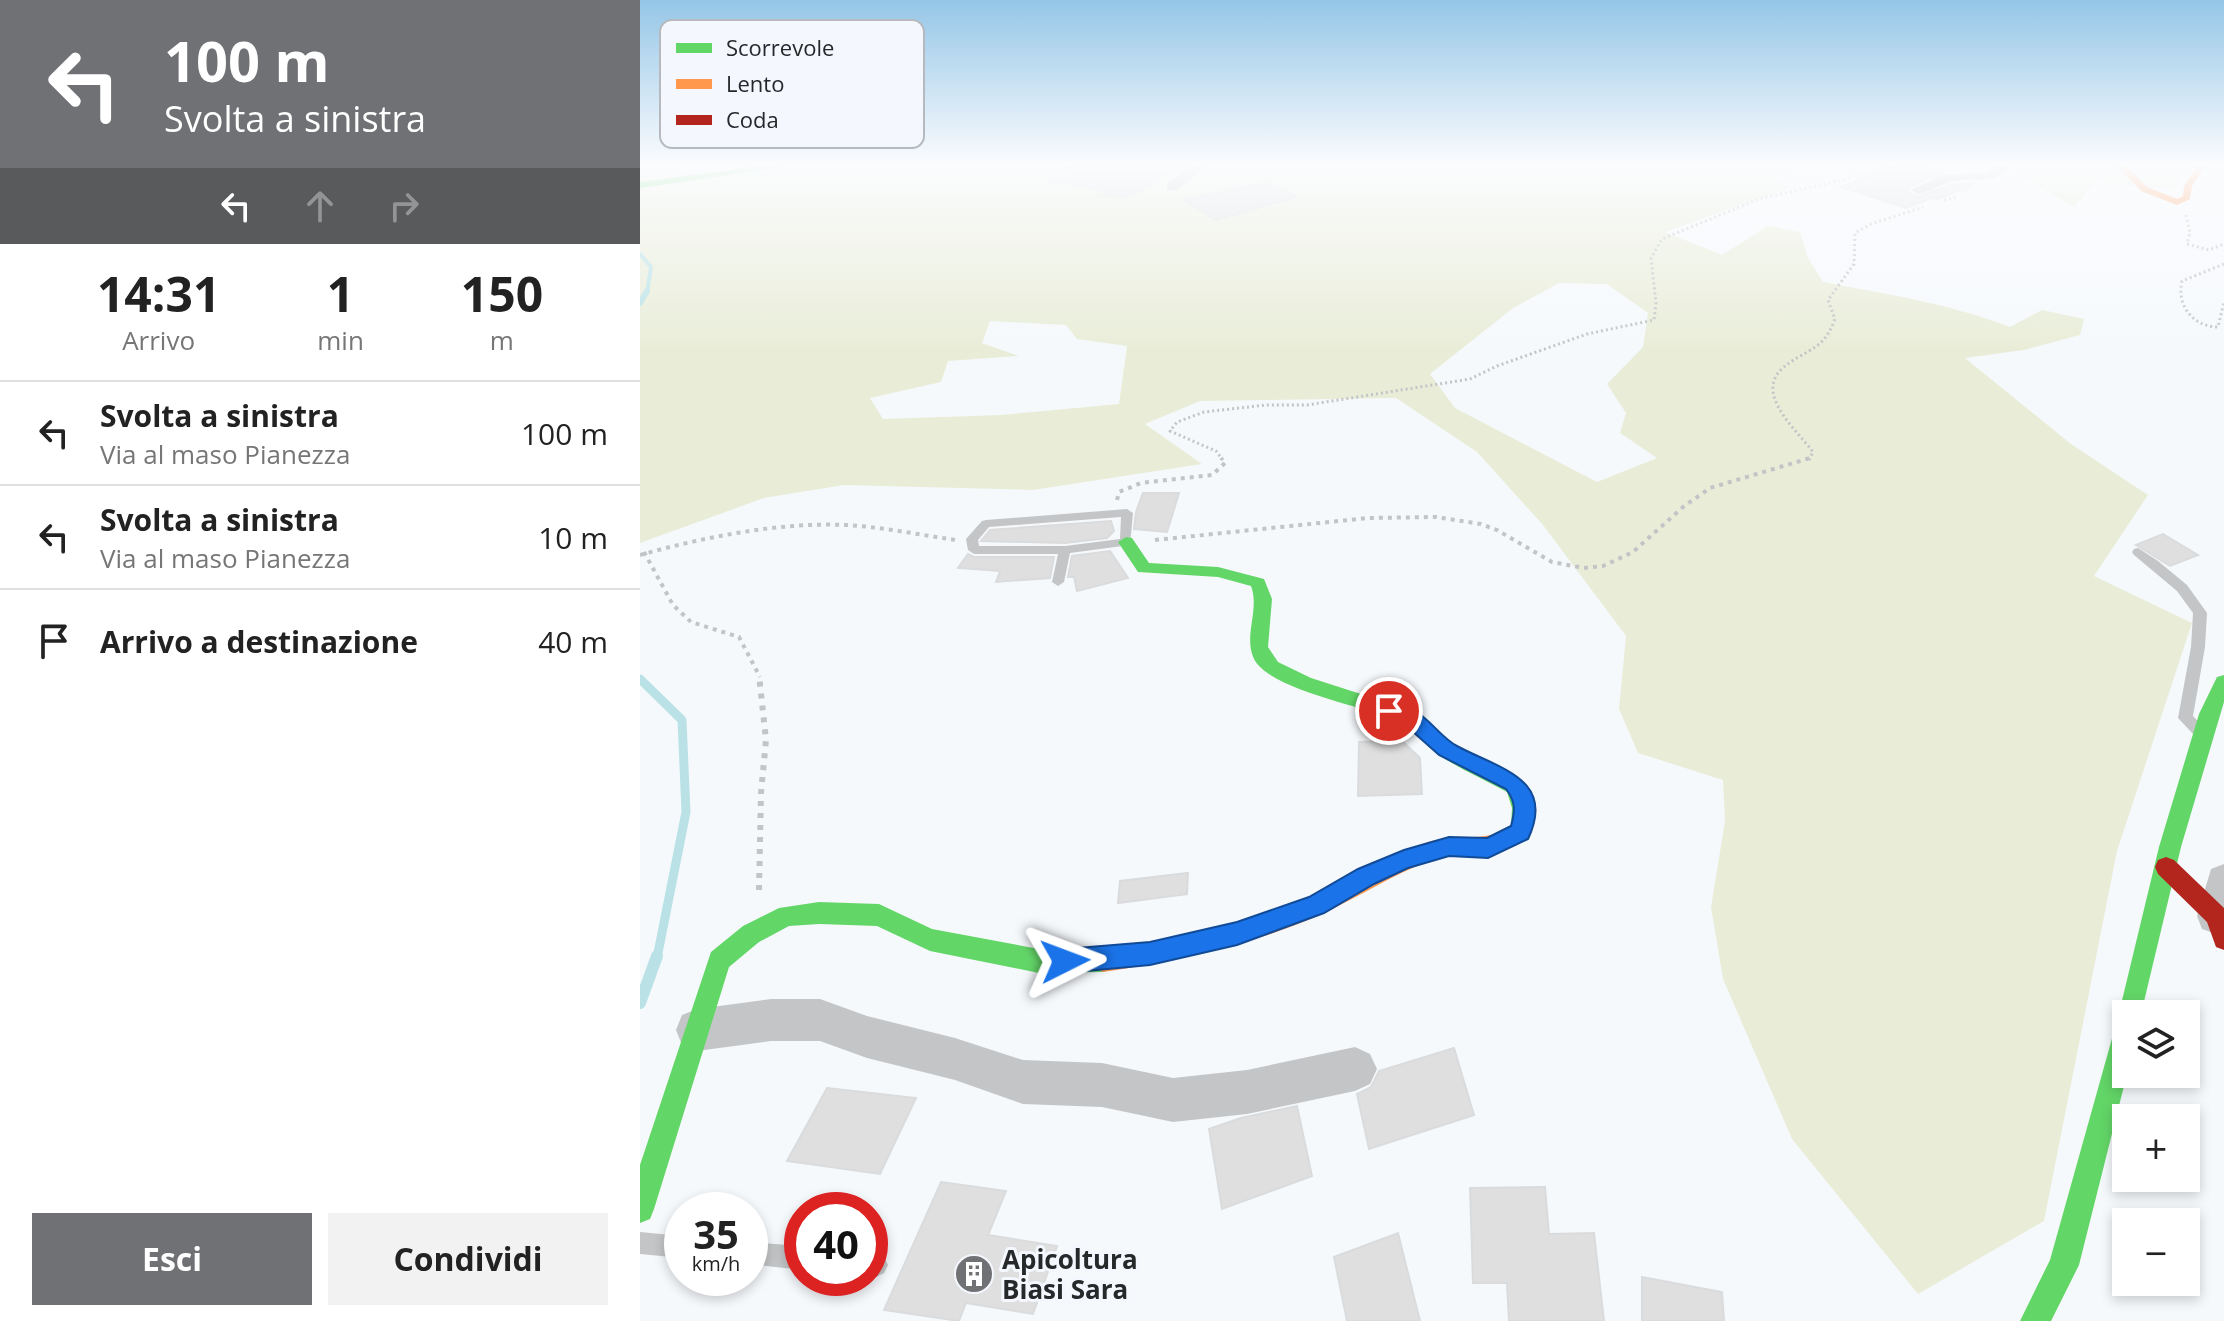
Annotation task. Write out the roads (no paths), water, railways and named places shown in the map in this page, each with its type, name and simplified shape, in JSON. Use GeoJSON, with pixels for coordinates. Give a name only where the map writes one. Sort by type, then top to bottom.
{"type":"FeatureCollection","features":[{"type":"Feature","properties":{"kind":"street"},"geometry":{"type":"LineString","coordinates":[[640,1209],[719,960],[751,934],[787,916],[819,913],[879,915],[930,940],[1039,961],[1091,961],[1150,954],[1237,933],[1316,906],[1366,876],[1404,860],[1449,846],[1488,848],[1521,832],[1526,810],[1523,795],[1513,783],[1446,750],[1410,718],[1345,697],[1270,666],[1261,654],[1259,640],[1265,594],[1260,584],[1240,575],[1144,568],[1126,542]]}},
{"type":"Feature","properties":{"kind":"street"},"geometry":{"type":"LineString","coordinates":[[2133,1000],[2203,735],[2224,682]]}},
{"type":"Feature","properties":{"kind":"street"},"geometry":{"type":"LineString","coordinates":[[2166,867],[2221,912]]}},
{"type":"Feature","properties":{"kind":"street"},"geometry":{"type":"LineString","coordinates":[[697,1030],[771,1020],[820,1020],[867,1037],[955,1059],[1023,1082],[1102,1085],[1173,1100],[1247,1092],[1355,1069]]}},
{"type":"Feature","properties":{"kind":"street"},"geometry":{"type":"LineString","coordinates":[[2035,1321],[2064,1265],[2112,1080]]}},
{"type":"Feature","properties":{"kind":"lane"},"geometry":{"type":"LineString","coordinates":[[1127,513],[1126,542],[1065,550],[974,550],[972,539],[986,524],[1127,513]]}},
{"type":"Feature","properties":{"kind":"lane"},"geometry":{"type":"LineString","coordinates":[[1058,582],[1065,550]]}},
{"type":"Feature","properties":{"kind":"lane"},"geometry":{"type":"LineString","coordinates":[[2138,552],[2162,569],[2200,611],[2201,628],[2189,680],[2185,718],[2203,735]]}},
{"type":"Feature","properties":{"kind":"lane"},"geometry":{"type":"LineString","coordinates":[[640,1243],[664,1245]]}},
{"type":"Feature","properties":{"kind":"waterway"},"geometry":{"type":"LineString","coordinates":[[640,254],[651,267],[647,293]]}},
{"type":"Feature","properties":{"kind":"waterway"},"geometry":{"type":"LineString","coordinates":[[640,303],[647,291]]}},
{"type":"Feature","properties":{"kind":"waterway"},"geometry":{"type":"LineString","coordinates":[[640,679],[682,720],[686,812],[657,958]]}},
{"type":"Feature","properties":{"kind":"waterway"},"geometry":{"type":"LineString","coordinates":[[640,1003],[657,956]]}},
{"type":"Feature","properties":{"kind":"place","name":"Apicoltura Biasi Sara"},"geometry":{"type":"Point","coordinates":[974,1274]}}]}
